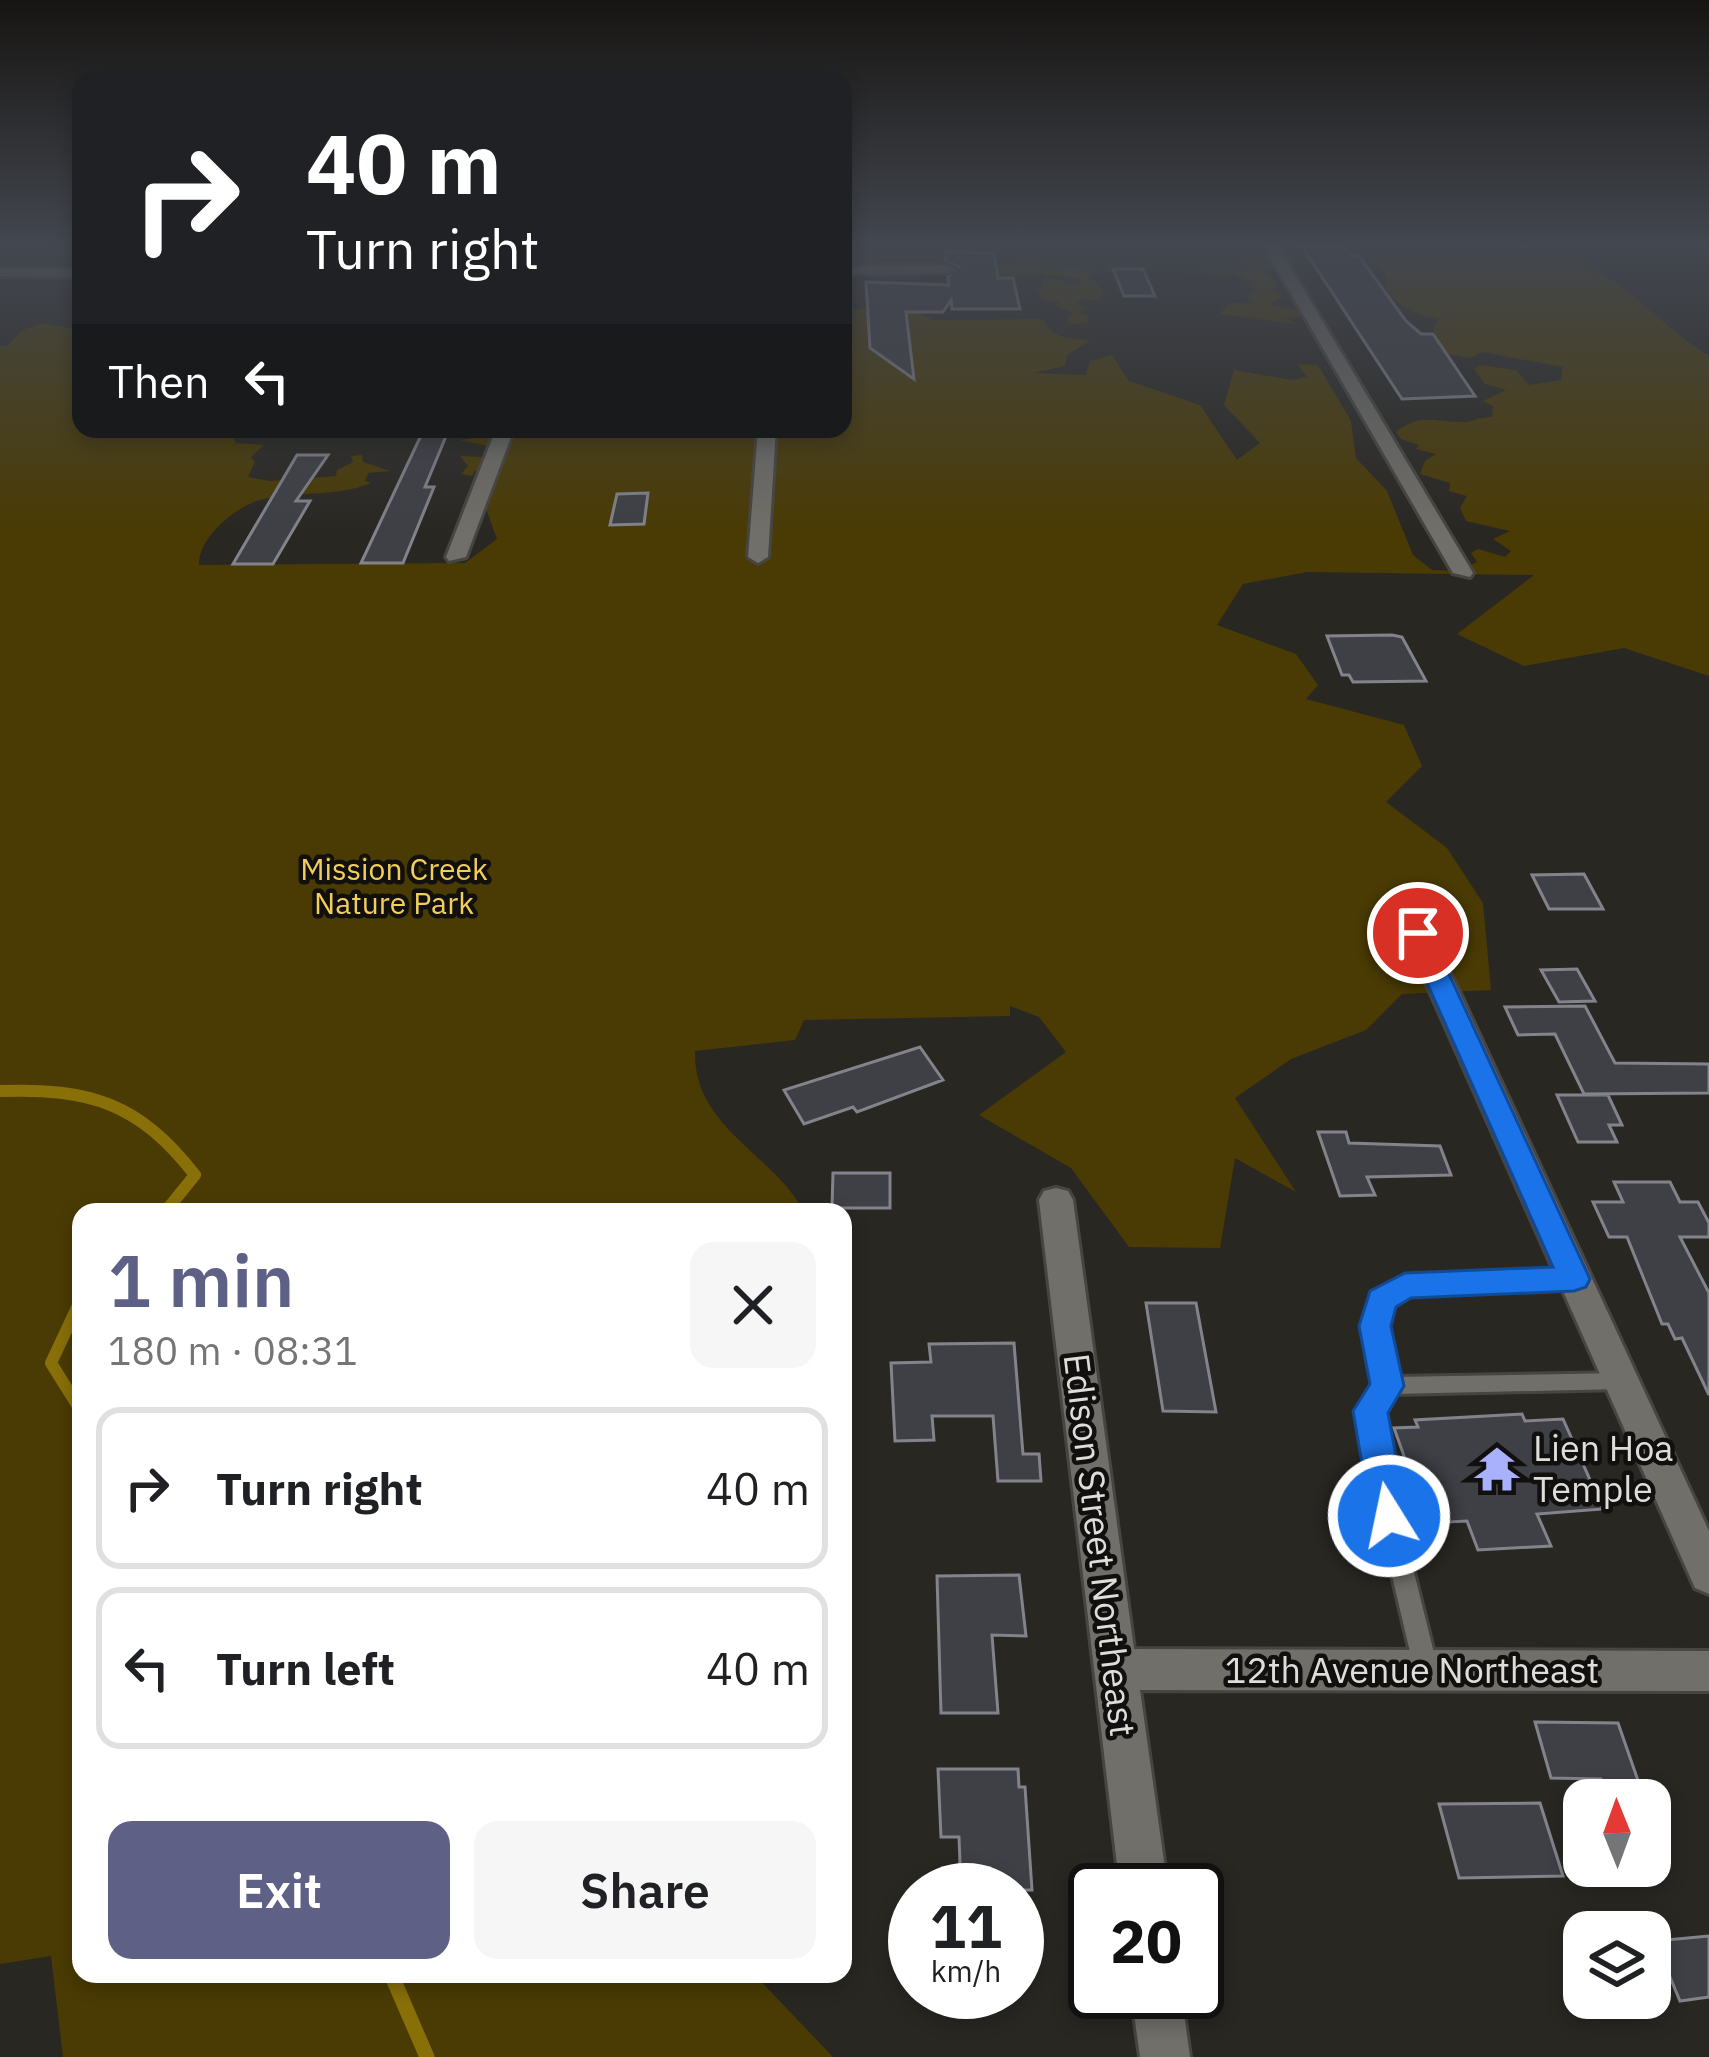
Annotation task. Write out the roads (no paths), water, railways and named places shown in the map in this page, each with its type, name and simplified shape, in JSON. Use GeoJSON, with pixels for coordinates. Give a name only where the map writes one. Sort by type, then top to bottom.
{"type":"FeatureCollection","features":[{"type":"Feature","properties":{"kind":"street"},"geometry":{"type":"LineString","coordinates":[[1326,341],[1463,573]]}},
{"type":"Feature","properties":{"kind":"street"},"geometry":{"type":"LineString","coordinates":[[456,557],[502,438]]}},
{"type":"Feature","properties":{"kind":"street"},"geometry":{"type":"LineString","coordinates":[[758,557],[766,438]]}},
{"type":"Feature","properties":{"kind":"street"},"geometry":{"type":"LineString","coordinates":[[1418,933],[1709,1575]]}},
{"type":"Feature","properties":{"kind":"street","name":"Edison Street Northeast"},"geometry":{"type":"LineString","coordinates":[[1056,1200],[1141,1863]]}},
{"type":"Feature","properties":{"kind":"street","name":"12th Avenue Northeast"},"geometry":{"type":"LineString","coordinates":[[1116,1669],[1709,1671]]}},
{"type":"Feature","properties":{"kind":"street"},"geometry":{"type":"LineString","coordinates":[[1160,2019],[1165,2057]]}},
{"type":"Feature","properties":{"kind":"lane"},"geometry":{"type":"LineString","coordinates":[[1426,1670],[1389,1516],[1370,1411],[1388,1386],[1375,1326],[1381,1300],[1405,1286],[1574,1279]]}},
{"type":"Feature","properties":{"kind":"lane"},"geometry":{"type":"LineString","coordinates":[[1388,1386],[1621,1381]]}},
{"type":"Feature","properties":{"kind":"waterway"},"geometry":{"type":"LineString","coordinates":[[0,1091],[86,1097],[132,1116],[154,1131],[195,1175],[172,1203]]}},
{"type":"Feature","properties":{"kind":"waterway"},"geometry":{"type":"LineString","coordinates":[[72,1318],[51,1363],[72,1397]]}},
{"type":"Feature","properties":{"kind":"waterway"},"geometry":{"type":"LineString","coordinates":[[395,1983],[427,2057]]}},
{"type":"Feature","properties":{"kind":"place","name":"Lien Hoa Temple"},"geometry":{"type":"Point","coordinates":[1497,1469]}},
{"type":"Feature","properties":{"kind":"park label","name":"Mission Creek Nature Park"},"geometry":{"type":"Point","coordinates":[394,887]}}]}
